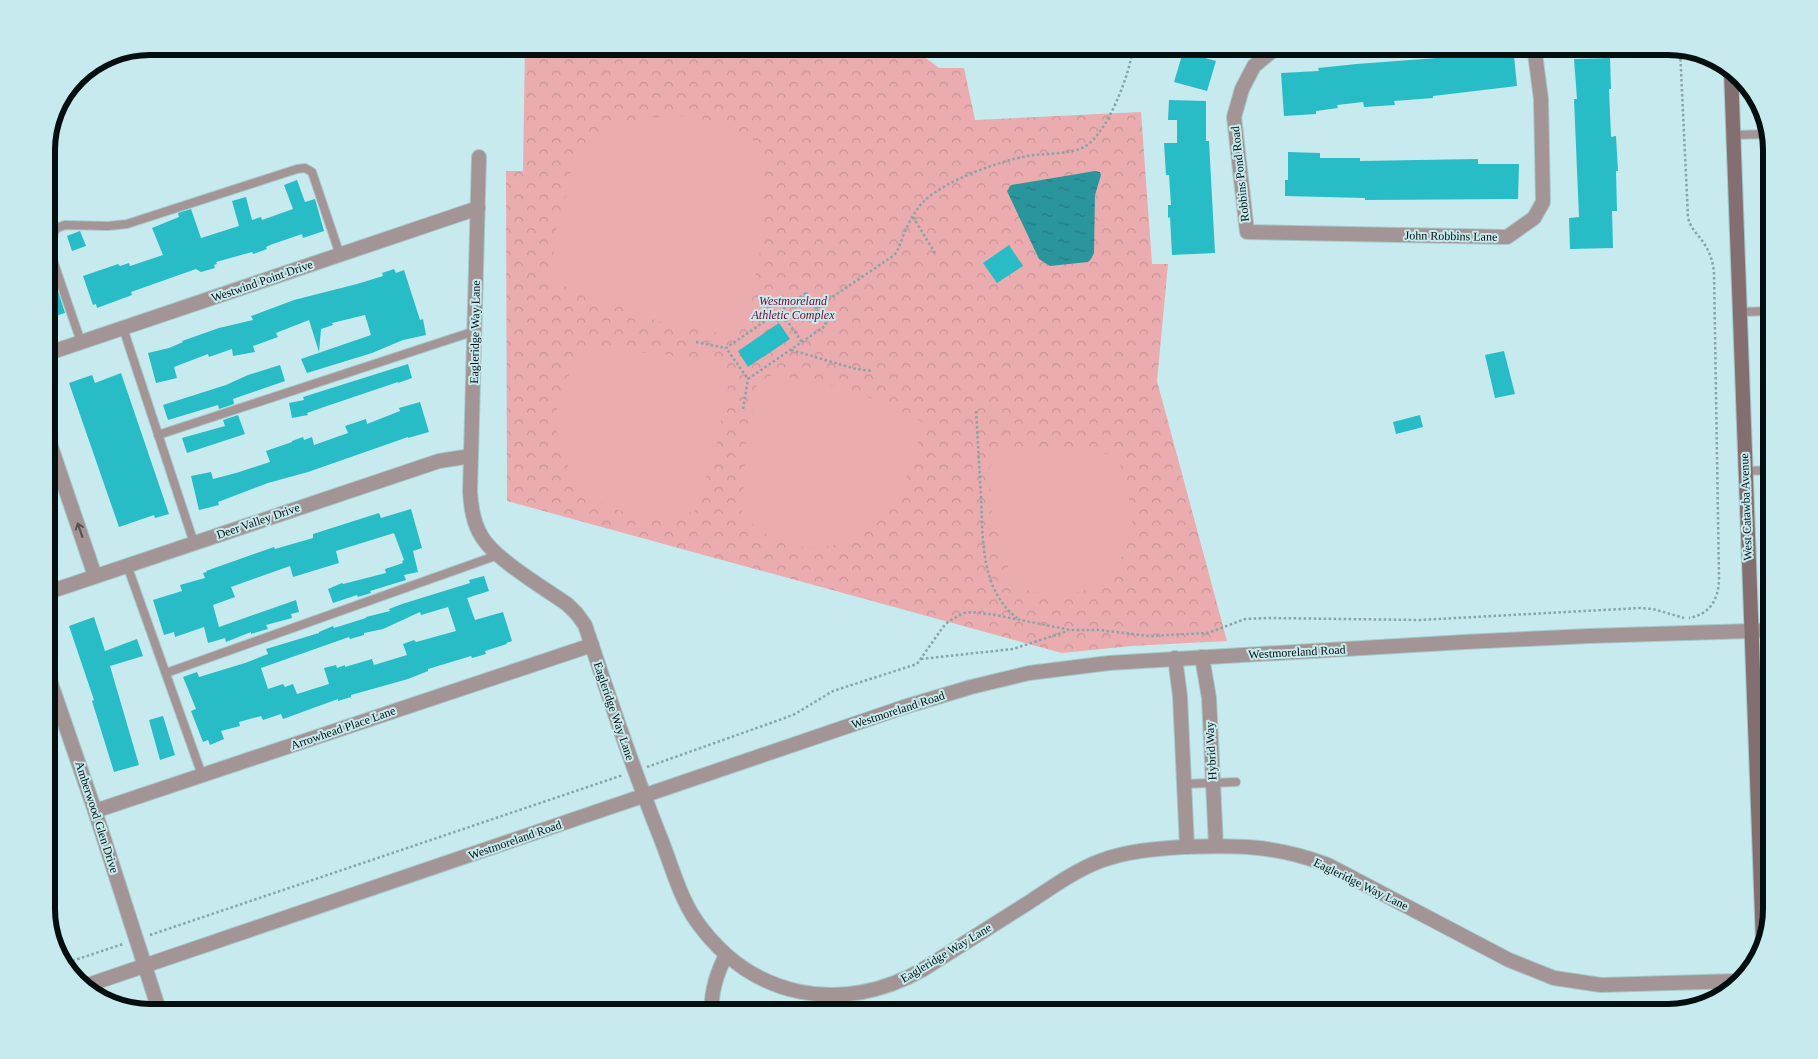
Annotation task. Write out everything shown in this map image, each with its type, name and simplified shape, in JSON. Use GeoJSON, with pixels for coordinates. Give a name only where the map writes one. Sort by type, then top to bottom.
{"type":"FeatureCollection","features":[{"type":"Feature","properties":{"kind":"main road","name":"West Catawba Avenue"},"geometry":{"type":"LineString","coordinates":[[1731,80],[1762,920]]}},
{"type":"Feature","properties":{"kind":"street","name":"Robbins Pond Road"},"geometry":{"type":"LineString","coordinates":[[1247,232],[1234,117],[1242,89],[1254,66],[1266,55]]}},
{"type":"Feature","properties":{"kind":"street","name":"John Robbins Lane"},"geometry":{"type":"LineString","coordinates":[[1247,232],[1506,237],[1534,218],[1543,202],[1541,99],[1535,55]]}},
{"type":"Feature","properties":{"kind":"street","name":"Eagleridge Way Lane"},"geometry":{"type":"LineString","coordinates":[[479,157],[471,508],[482,536],[498,555],[567,604],[585,625],[644,796],[688,907],[705,933],[726,955],[739,965],[766,981],[797,991],[829,995],[878,990],[922,970],[1084,868],[1114,856],[1146,849],[1239,846],[1276,849],[1319,862],[1509,960],[1554,978],[1601,986],[1729,981]]}},
{"type":"Feature","properties":{"kind":"street","name":"Westwind Point Drive"},"geometry":{"type":"LineString","coordinates":[[55,351],[478,208]]}},
{"type":"Feature","properties":{"kind":"street","name":"Deer Valley Drive"},"geometry":{"type":"LineString","coordinates":[[55,590],[439,461],[471,456]]}},
{"type":"Feature","properties":{"kind":"street"},"geometry":{"type":"LineString","coordinates":[[55,458],[95,576]]}},
{"type":"Feature","properties":{"kind":"street","name":"Westmoreland Road"},"geometry":{"type":"LineString","coordinates":[[92,984],[895,710],[971,687],[1029,673],[1110,663],[1175,658],[1570,637],[1763,630]]}},
{"type":"Feature","properties":{"kind":"street","name":"Arrowhead Place Lane"},"geometry":{"type":"LineString","coordinates":[[95,811],[592,645]]}},
{"type":"Feature","properties":{"kind":"street","name":"Hybrid Way"},"geometry":{"type":"LineString","coordinates":[[1202,657],[1209,698],[1216,846]]}},
{"type":"Feature","properties":{"kind":"street"},"geometry":{"type":"LineString","coordinates":[[1175,658],[1180,696],[1187,847]]}},
{"type":"Feature","properties":{"kind":"street","name":"Amberwood Glen Drive"},"geometry":{"type":"LineString","coordinates":[[55,695],[95,811],[157,1004]]}},
{"type":"Feature","properties":{"kind":"street"},"geometry":{"type":"LineString","coordinates":[[712,1004],[716,978],[726,955]]}},
{"type":"Feature","properties":{"kind":"lane"},"geometry":{"type":"LineString","coordinates":[[1733,135],[1761,134]]}},
{"type":"Feature","properties":{"kind":"lane"},"geometry":{"type":"LineString","coordinates":[[55,231],[65,225],[108,226],[127,224],[305,168],[312,172],[340,255]]}},
{"type":"Feature","properties":{"kind":"lane"},"geometry":{"type":"LineString","coordinates":[[55,265],[81,342]]}},
{"type":"Feature","properties":{"kind":"lane"},"geometry":{"type":"LineString","coordinates":[[1739,312],[1763,311]]}},
{"type":"Feature","properties":{"kind":"lane"},"geometry":{"type":"LineString","coordinates":[[123,328],[194,543]]}},
{"type":"Feature","properties":{"kind":"lane"},"geometry":{"type":"LineString","coordinates":[[158,435],[475,331]]}},
{"type":"Feature","properties":{"kind":"lane"},"geometry":{"type":"LineString","coordinates":[[1745,471],[1763,470]]}},
{"type":"Feature","properties":{"kind":"lane"},"geometry":{"type":"LineString","coordinates":[[166,673],[498,555]]}},
{"type":"Feature","properties":{"kind":"lane"},"geometry":{"type":"LineString","coordinates":[[127,565],[202,775]]}},
{"type":"Feature","properties":{"kind":"lane"},"geometry":{"type":"LineString","coordinates":[[1184,784],[1236,782]]}},
{"type":"Feature","properties":{"kind":"path"},"geometry":{"type":"LineString","coordinates":[[816,308],[893,256],[897,252],[913,216],[930,196],[980,170],[1005,161],[1027,156],[1062,153],[1075,150],[1091,142],[1106,122],[1131,66],[1132,55]]}},
{"type":"Feature","properties":{"kind":"path"},"geometry":{"type":"LineString","coordinates":[[152,934],[635,771],[795,714],[833,691],[917,664],[943,627],[956,616],[972,612],[1070,630],[1099,630],[1149,636],[1208,633],[1245,619],[1419,620],[1640,608],[1652,609],[1687,618],[1698,615],[1710,608],[1718,594],[1719,578],[1714,272],[1710,254],[1691,227],[1688,217],[1680,56]]}},
{"type":"Feature","properties":{"kind":"path"},"geometry":{"type":"LineString","coordinates":[[913,216],[935,253]]}},
{"type":"Feature","properties":{"kind":"path"},"geometry":{"type":"LineString","coordinates":[[726,348],[806,293],[826,326],[748,379]]}},
{"type":"Feature","properties":{"kind":"path"},"geometry":{"type":"LineString","coordinates":[[780,311],[802,342]]}},
{"type":"Feature","properties":{"kind":"path"},"geometry":{"type":"LineString","coordinates":[[696,342],[726,348],[748,379],[743,409]]}},
{"type":"Feature","properties":{"kind":"path"},"geometry":{"type":"LineString","coordinates":[[790,350],[856,369],[872,371]]}},
{"type":"Feature","properties":{"kind":"path"},"geometry":{"type":"LineString","coordinates":[[976,411],[987,567],[993,588],[1001,603],[1018,619]]}},
{"type":"Feature","properties":{"kind":"path"},"geometry":{"type":"LineString","coordinates":[[921,659],[1013,649],[1070,630]]}},
{"type":"Feature","properties":{"kind":"path"},"geometry":{"type":"LineString","coordinates":[[71,961],[125,943]]}},
{"type":"Feature","properties":{"kind":"green space","name":"Westmoreland Athletic Complex"},"geometry":{"type":"Polygon","coordinates":[[[525,55],[922,55],[939,68],[964,68],[975,120],[1141,112],[1152,264],[1168,264],[1157,381],[1227,641],[1131,646],[1062,653],[507,501],[506,171],[523,171],[525,55]]]}},
{"type":"Feature","properties":{"kind":"green space"},"geometry":{"type":"Polygon","coordinates":[[[678,115],[721,125],[748,136],[765,151],[763,249],[760,251],[747,322],[728,335],[663,323],[551,281],[557,221],[567,192],[571,169],[575,161],[599,134],[611,128],[647,118],[678,115]]]}},
{"type":"Feature","properties":{"kind":"green space"},"geometry":{"type":"Polygon","coordinates":[[[580,350],[658,353],[720,364],[730,378],[716,446],[694,513],[651,517],[623,512],[601,501],[583,486],[569,468],[560,447],[556,425],[558,402],[566,380],[580,360],[580,350]]]}},
{"type":"Feature","properties":{"kind":"green space"},"geometry":{"type":"Polygon","coordinates":[[[772,375],[838,387],[885,403],[924,423],[906,479],[889,511],[877,524],[861,535],[831,546],[802,547],[776,539],[752,524],[741,523],[746,446],[757,385],[772,375]]]}},
{"type":"Feature","properties":{"kind":"green space"},"geometry":{"type":"Polygon","coordinates":[[[1051,448],[1119,455],[1132,513],[1130,538],[1116,566],[1092,586],[1062,595],[1046,595],[1029,591],[1013,584],[991,508],[990,467],[1003,451],[1051,448]]]}},
{"type":"Feature","properties":{"kind":"water"},"geometry":{"type":"Polygon","coordinates":[[[1095,171],[1100,172],[1101,175],[1095,195],[1094,253],[1088,262],[1050,266],[1039,259],[1007,191],[1011,185],[1095,171]]]}},
{"type":"Feature","properties":{"kind":"building"},"geometry":{"type":"Polygon","coordinates":[[[1182,55],[1194,55],[1216,61],[1207,91],[1174,82],[1182,55]]]}},
{"type":"Feature","properties":{"kind":"building"},"geometry":{"type":"Polygon","coordinates":[[[1514,55],[1517,86],[1433,96],[1433,98],[1394,101],[1395,105],[1364,107],[1363,102],[1337,105],[1338,108],[1316,111],[1316,114],[1284,116],[1281,73],[1319,71],[1318,68],[1437,58],[1437,56],[1514,55]]]}},
{"type":"Feature","properties":{"kind":"building"},"geometry":{"type":"Polygon","coordinates":[[[1610,58],[1611,137],[1616,136],[1618,171],[1616,171],[1617,211],[1612,211],[1613,248],[1570,249],[1569,218],[1579,217],[1574,99],[1577,99],[1574,59],[1610,58]]]}},
{"type":"Feature","properties":{"kind":"building"},"geometry":{"type":"Polygon","coordinates":[[[1169,100],[1206,101],[1206,141],[1209,141],[1215,253],[1172,255],[1170,217],[1168,218],[1168,205],[1171,205],[1169,175],[1166,175],[1164,143],[1177,143],[1177,120],[1168,120],[1169,100]]]}},
{"type":"Feature","properties":{"kind":"building"},"geometry":{"type":"Polygon","coordinates":[[[1288,152],[1320,153],[1320,158],[1360,158],[1360,161],[1478,159],[1478,164],[1519,164],[1518,199],[1365,200],[1365,198],[1285,196],[1285,180],[1288,180],[1288,152]]]}},
{"type":"Feature","properties":{"kind":"building"},"geometry":{"type":"Polygon","coordinates":[[[297,180],[305,202],[315,199],[324,231],[303,238],[302,234],[270,245],[266,247],[267,249],[253,254],[252,252],[216,262],[215,268],[201,272],[196,269],[131,292],[132,295],[97,308],[96,304],[93,305],[83,276],[118,264],[120,266],[129,263],[130,266],[163,255],[152,228],[179,217],[178,213],[191,209],[201,238],[239,226],[232,201],[246,197],[252,220],[261,217],[262,220],[293,209],[284,185],[297,180]]]}},
{"type":"Feature","properties":{"kind":"building"},"geometry":{"type":"Polygon","coordinates":[[[80,231],[86,246],[72,251],[67,236],[80,231]]]}},
{"type":"Feature","properties":{"kind":"building"},"geometry":{"type":"Polygon","coordinates":[[[1009,245],[1023,266],[997,283],[983,263],[1009,245]]]}},
{"type":"Feature","properties":{"kind":"building"},"geometry":{"type":"Polygon","coordinates":[[[394,269],[396,273],[404,270],[420,320],[423,319],[426,335],[403,340],[372,353],[307,373],[301,359],[371,335],[365,315],[332,323],[333,325],[321,329],[319,352],[309,320],[276,333],[278,337],[253,346],[255,352],[233,356],[232,349],[209,357],[208,354],[174,367],[177,378],[156,383],[148,353],[169,348],[182,341],[219,328],[253,320],[251,316],[294,300],[383,276],[382,273],[394,269]]]}},
{"type":"Feature","properties":{"kind":"building"},"geometry":{"type":"Polygon","coordinates":[[[57,288],[65,313],[55,316],[55,289],[57,288]]]}},
{"type":"Feature","properties":{"kind":"building"},"geometry":{"type":"Polygon","coordinates":[[[779,323],[790,339],[748,367],[738,351],[779,323]]]}},
{"type":"Feature","properties":{"kind":"building"},"geometry":{"type":"Polygon","coordinates":[[[1504,351],[1515,394],[1495,398],[1485,355],[1504,351]]]}},
{"type":"Feature","properties":{"kind":"building"},"geometry":{"type":"Polygon","coordinates":[[[408,364],[412,378],[307,413],[308,415],[292,418],[289,403],[304,400],[303,397],[408,364]]]}},
{"type":"Feature","properties":{"kind":"building"},"geometry":{"type":"Polygon","coordinates":[[[280,365],[285,381],[233,399],[234,404],[219,409],[218,405],[168,420],[163,405],[280,365]]]}},
{"type":"Feature","properties":{"kind":"building"},"geometry":{"type":"Polygon","coordinates":[[[121,373],[169,514],[155,518],[154,515],[119,527],[69,383],[92,375],[95,383],[121,373]]]}},
{"type":"Feature","properties":{"kind":"building"},"geometry":{"type":"Polygon","coordinates":[[[420,402],[429,432],[408,437],[308,472],[268,483],[218,502],[219,505],[199,510],[191,476],[211,472],[213,479],[236,473],[270,462],[266,451],[303,437],[304,440],[312,437],[314,445],[348,433],[345,426],[366,419],[367,424],[400,411],[399,408],[420,402]]]}},
{"type":"Feature","properties":{"kind":"building"},"geometry":{"type":"Polygon","coordinates":[[[238,415],[245,434],[187,453],[182,438],[225,426],[223,420],[238,415]]]}},
{"type":"Feature","properties":{"kind":"building"},"geometry":{"type":"Polygon","coordinates":[[[1420,415],[1423,427],[1396,434],[1393,422],[1420,415]]]}},
{"type":"Feature","properties":{"kind":"building"},"geometry":{"type":"Polygon","coordinates":[[[411,509],[422,548],[413,551],[418,572],[404,575],[406,580],[370,591],[371,593],[358,597],[357,595],[333,603],[328,589],[342,583],[386,573],[385,569],[403,563],[402,561],[404,560],[394,533],[336,551],[339,563],[293,577],[290,566],[231,587],[235,597],[213,605],[219,627],[296,600],[299,612],[291,614],[292,618],[266,625],[268,629],[251,634],[251,632],[226,642],[225,638],[208,643],[204,627],[175,637],[174,632],[164,635],[153,600],[182,591],[180,585],[205,578],[203,573],[206,571],[274,547],[275,549],[313,538],[313,534],[379,513],[381,518],[411,509]]]}},
{"type":"Feature","properties":{"kind":"building"},"geometry":{"type":"Polygon","coordinates":[[[484,576],[489,591],[467,598],[475,620],[503,612],[512,641],[485,651],[486,654],[472,658],[471,656],[428,669],[428,671],[408,679],[351,695],[351,697],[338,701],[338,699],[283,719],[281,714],[263,720],[261,716],[239,722],[240,726],[221,731],[224,739],[210,745],[208,740],[203,742],[191,711],[196,709],[183,677],[197,672],[199,677],[245,663],[268,654],[266,649],[319,633],[333,626],[334,628],[390,611],[389,609],[402,604],[470,583],[469,580],[484,576]],[[448,607],[421,615],[420,612],[383,629],[364,633],[364,635],[350,639],[349,637],[261,668],[268,689],[283,684],[285,687],[293,684],[297,694],[329,684],[324,668],[336,665],[337,668],[345,665],[345,667],[372,659],[374,665],[407,655],[403,644],[456,631],[448,607]]]}},
{"type":"Feature","properties":{"kind":"building"},"geometry":{"type":"Polygon","coordinates":[[[94,617],[105,651],[137,639],[143,656],[110,666],[139,765],[114,772],[92,701],[94,700],[69,626],[94,617]]]}},
{"type":"Feature","properties":{"kind":"building"},"geometry":{"type":"Polygon","coordinates":[[[163,716],[175,755],[160,760],[149,720],[163,716]]]}}]}
